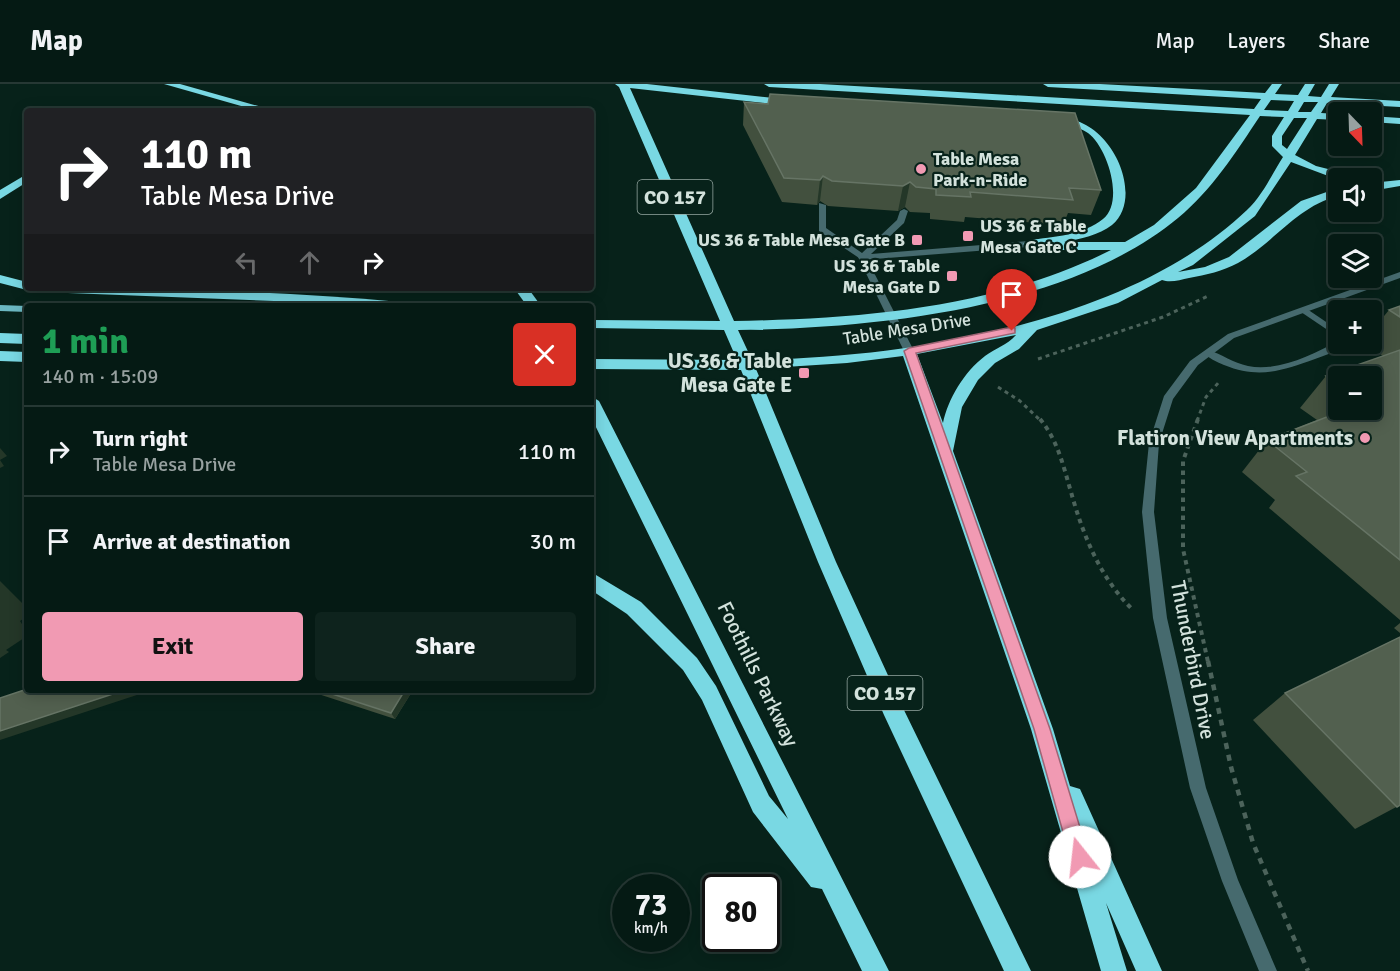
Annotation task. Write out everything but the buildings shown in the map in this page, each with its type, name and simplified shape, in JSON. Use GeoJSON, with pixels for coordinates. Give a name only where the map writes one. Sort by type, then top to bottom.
{"type":"FeatureCollection","features":[{"type":"Feature","properties":{"kind":"highway"},"geometry":{"type":"LineString","coordinates":[[169,84],[260,108]]}},
{"type":"Feature","properties":{"kind":"highway"},"geometry":{"type":"LineString","coordinates":[[621,84],[808,104]]}},
{"type":"Feature","properties":{"kind":"highway","name":"CO 157"},"geometry":{"type":"LineString","coordinates":[[621,84],[639,116],[766,409],[826,562],[895,715],[1018,971]]}},
{"type":"Feature","properties":{"kind":"highway"},"geometry":{"type":"LineString","coordinates":[[769,84],[1328,116]]}},
{"type":"Feature","properties":{"kind":"highway"},"geometry":{"type":"LineString","coordinates":[[1048,84],[1400,104]]}},
{"type":"Feature","properties":{"kind":"highway","name":"Table Mesa Drive"},"geometry":{"type":"LineString","coordinates":[[594,324],[685,327],[798,325],[892,317],[976,302],[1017,291],[1084,267],[1126,246],[1166,221],[1186,204],[1242,134],[1277,84]]}},
{"type":"Feature","properties":{"kind":"highway"},"geometry":{"type":"LineString","coordinates":[[1310,84],[1277,136],[1277,146],[1288,157],[1308,167],[1328,172]]}},
{"type":"Feature","properties":{"kind":"highway","name":"Table Mesa Drive"},"geometry":{"type":"LineString","coordinates":[[596,364],[759,366],[909,351],[1033,325],[1098,304],[1156,280],[1226,236],[1252,212],[1274,183],[1334,84]]}},
{"type":"Feature","properties":{"kind":"highway"},"geometry":{"type":"LineString","coordinates":[[1382,120],[1400,121]]}},
{"type":"Feature","properties":{"kind":"highway"},"geometry":{"type":"LineString","coordinates":[[1029,244],[1070,237],[1109,221],[1118,211],[1121,199],[1114,165],[1100,138],[1091,130],[1078,125],[1048,121]]}},
{"type":"Feature","properties":{"kind":"highway"},"geometry":{"type":"LineString","coordinates":[[0,195],[24,179]]}},
{"type":"Feature","properties":{"kind":"highway"},"geometry":{"type":"LineString","coordinates":[[1382,181],[1400,182]]}},
{"type":"Feature","properties":{"kind":"highway"},"geometry":{"type":"LineString","coordinates":[[1382,185],[1400,182]]}},
{"type":"Feature","properties":{"kind":"highway"},"geometry":{"type":"LineString","coordinates":[[1156,280],[1203,272],[1234,260],[1301,204],[1328,195]]}},
{"type":"Feature","properties":{"kind":"highway"},"geometry":{"type":"LineString","coordinates":[[1029,244],[1126,246]]}},
{"type":"Feature","properties":{"kind":"highway"},"geometry":{"type":"LineString","coordinates":[[0,279],[24,285]]}},
{"type":"Feature","properties":{"kind":"highway"},"geometry":{"type":"LineString","coordinates":[[129,291],[303,297],[368,303]]}},
{"type":"Feature","properties":{"kind":"highway"},"geometry":{"type":"LineString","coordinates":[[945,452],[954,407],[973,377],[990,360],[1014,346],[1033,325]]}},
{"type":"Feature","properties":{"kind":"highway"},"geometry":{"type":"LineString","coordinates":[[0,338],[24,339]]}},
{"type":"Feature","properties":{"kind":"highway"},"geometry":{"type":"LineString","coordinates":[[909,351],[1042,729],[1114,971]]}},
{"type":"Feature","properties":{"kind":"highway"},"geometry":{"type":"LineString","coordinates":[[0,356],[24,357]]}},
{"type":"Feature","properties":{"kind":"highway","name":"Foothills Parkway"},"geometry":{"type":"LineString","coordinates":[[594,407],[876,971]]}},
{"type":"Feature","properties":{"kind":"highway"},"geometry":{"type":"LineString","coordinates":[[594,582],[634,608],[690,664],[709,693],[760,804],[842,905]]}},
{"type":"Feature","properties":{"kind":"highway"},"geometry":{"type":"LineString","coordinates":[[1042,729],[1149,971]]}},
{"type":"Feature","properties":{"kind":"main road"},"geometry":{"type":"LineString","coordinates":[[0,308],[24,309]]}},
{"type":"Feature","properties":{"kind":"street"},"geometry":{"type":"LineString","coordinates":[[822,205],[822,229],[862,257],[909,351]]}},
{"type":"Feature","properties":{"kind":"street"},"geometry":{"type":"LineString","coordinates":[[862,257],[901,221],[904,211]]}},
{"type":"Feature","properties":{"kind":"street"},"geometry":{"type":"LineString","coordinates":[[862,257],[1029,244]]}},
{"type":"Feature","properties":{"kind":"street","name":"Thunderbird Drive"},"geometry":{"type":"LineString","coordinates":[[1268,971],[1230,881],[1198,788],[1160,618],[1148,512],[1154,443],[1168,398],[1194,363],[1231,336],[1400,275]]}},
{"type":"Feature","properties":{"kind":"street"},"geometry":{"type":"LineString","coordinates":[[1304,310],[1328,327]]}},
{"type":"Feature","properties":{"kind":"street"},"geometry":{"type":"LineString","coordinates":[[1208,353],[1233,366],[1262,371],[1277,370],[1328,349]]}},
{"type":"Feature","properties":{"kind":"path"},"geometry":{"type":"LineString","coordinates":[[1233,366],[1206,397],[1183,461],[1182,549],[1231,768],[1253,843],[1308,971]]}},
{"type":"Feature","properties":{"kind":"path"},"geometry":{"type":"LineString","coordinates":[[973,377],[1017,398],[1050,432],[1091,547],[1110,587],[1136,613]]}},
{"type":"Feature","properties":{"kind":"place","name":"Table Mesa Park-n-Ride"},"geometry":{"type":"Point","coordinates":[921,169]}},
{"type":"Feature","properties":{"kind":"place","name":"US 36 & Table Mesa Gate C"},"geometry":{"type":"Point","coordinates":[968,236]}},
{"type":"Feature","properties":{"kind":"place","name":"US 36 & Table Mesa Gate B"},"geometry":{"type":"Point","coordinates":[917,240]}},
{"type":"Feature","properties":{"kind":"place","name":"US 36 & Table Mesa Gate D"},"geometry":{"type":"Point","coordinates":[952,276]}},
{"type":"Feature","properties":{"kind":"place","name":"US 36 & Table Mesa Gate E"},"geometry":{"type":"Point","coordinates":[804,373]}},
{"type":"Feature","properties":{"kind":"place","name":"Flatiron View Apartments"},"geometry":{"type":"Point","coordinates":[1365,438]}},
{"type":"Feature","properties":{"kind":"route"},"geometry":{"type":"LineString","coordinates":[[1012,331],[909,351],[1042,729],[1080,857]]}}]}
